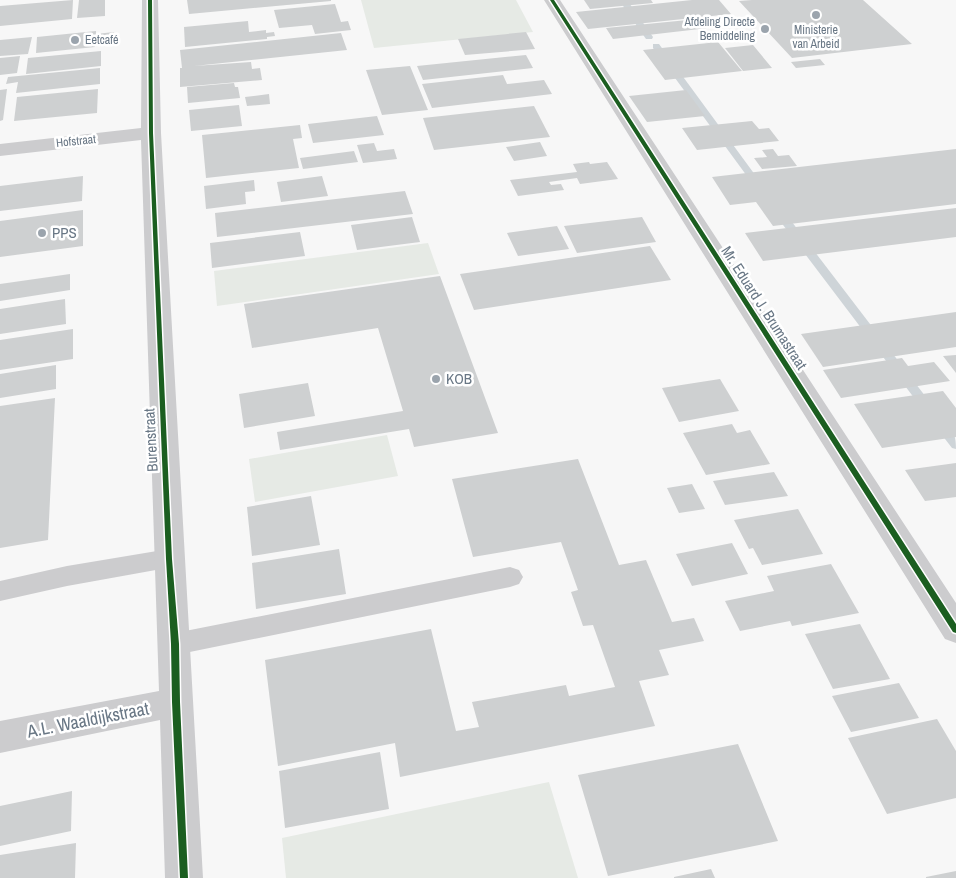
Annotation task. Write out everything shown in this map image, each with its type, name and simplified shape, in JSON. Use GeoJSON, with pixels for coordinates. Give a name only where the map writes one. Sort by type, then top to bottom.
{"type":"FeatureCollection","features":[{"type":"Feature","properties":{"kind":"street","name":"Burenstraat"},"geometry":{"type":"LineString","coordinates":[[150,0],[151,133],[184,878]]}},
{"type":"Feature","properties":{"kind":"street","name":"Mr. Eduard J. Brumastraat"},"geometry":{"type":"LineString","coordinates":[[552,0],[956,630]]}},
{"type":"Feature","properties":{"kind":"street","name":"Hofstraat"},"geometry":{"type":"LineString","coordinates":[[0,150],[151,133]]}},
{"type":"Feature","properties":{"kind":"street","name":"A.L. Waaldijkstraat"},"geometry":{"type":"LineString","coordinates":[[0,737],[176,702]]}},
{"type":"Feature","properties":{"kind":"lane"},"geometry":{"type":"LineString","coordinates":[[0,591],[67,576],[169,559]]}},
{"type":"Feature","properties":{"kind":"lane"},"geometry":{"type":"LineString","coordinates":[[175,644],[510,577]]}},
{"type":"Feature","properties":{"kind":"shaded area"},"geometry":{"type":"Polygon","coordinates":[[[361,0],[516,0],[533,32],[374,48],[361,0]]]}},
{"type":"Feature","properties":{"kind":"shaded area"},"geometry":{"type":"Polygon","coordinates":[[[428,243],[439,274],[217,306],[214,271],[428,243]]]}},
{"type":"Feature","properties":{"kind":"shaded area"},"geometry":{"type":"Polygon","coordinates":[[[387,435],[398,476],[255,502],[249,459],[387,435]]]}},
{"type":"Feature","properties":{"kind":"shaded area"},"geometry":{"type":"Polygon","coordinates":[[[549,782],[578,878],[286,878],[282,838],[549,782]]]}},
{"type":"Feature","properties":{"kind":"building"},"geometry":{"type":"Polygon","coordinates":[[[73,0],[72,19],[0,26],[0,6],[73,0]]]}},
{"type":"Feature","properties":{"kind":"building"},"geometry":{"type":"Polygon","coordinates":[[[79,0],[105,0],[105,16],[77,18],[79,0]]]}},
{"type":"Feature","properties":{"kind":"building"},"geometry":{"type":"Polygon","coordinates":[[[187,0],[331,0],[331,1],[189,14],[187,0]]]}},
{"type":"Feature","properties":{"kind":"building"},"geometry":{"type":"Polygon","coordinates":[[[584,0],[651,0],[653,3],[590,9],[584,0]]]}},
{"type":"Feature","properties":{"kind":"building"},"geometry":{"type":"Polygon","coordinates":[[[692,0],[719,0],[731,14],[588,29],[576,12],[692,0]]]}},
{"type":"Feature","properties":{"kind":"building","name":"Ministerie van Arbeid"},"geometry":{"type":"Polygon","coordinates":[[[863,0],[912,44],[792,58],[739,1],[863,0]]]}},
{"type":"Feature","properties":{"kind":"building"},"geometry":{"type":"Polygon","coordinates":[[[335,4],[341,22],[348,21],[351,30],[315,34],[312,25],[279,28],[274,10],[335,4]]]}},
{"type":"Feature","properties":{"kind":"building"},"geometry":{"type":"Polygon","coordinates":[[[727,17],[735,24],[724,26],[717,18],[727,17]]]}},
{"type":"Feature","properties":{"kind":"building"},"geometry":{"type":"Polygon","coordinates":[[[708,18],[717,27],[613,39],[606,28],[708,18]]]}},
{"type":"Feature","properties":{"kind":"building"},"geometry":{"type":"Polygon","coordinates":[[[248,21],[249,32],[266,30],[266,33],[274,32],[275,36],[267,37],[267,39],[185,47],[184,27],[248,21]]]}},
{"type":"Feature","properties":{"kind":"building","name":"Eetcafé"},"geometry":{"type":"Polygon","coordinates":[[[96,31],[96,34],[114,32],[114,43],[95,45],[95,47],[36,53],[37,37],[96,31]]]}},
{"type":"Feature","properties":{"kind":"building"},"geometry":{"type":"Polygon","coordinates":[[[526,32],[535,49],[465,55],[458,39],[526,32]]]}},
{"type":"Feature","properties":{"kind":"building"},"geometry":{"type":"Polygon","coordinates":[[[341,33],[347,50],[194,66],[251,62],[252,69],[260,68],[262,80],[180,87],[180,68],[182,68],[180,50],[341,33]]]}},
{"type":"Feature","properties":{"kind":"building"},"geometry":{"type":"Polygon","coordinates":[[[32,37],[28,54],[0,56],[0,40],[32,37]]]}},
{"type":"Feature","properties":{"kind":"building"},"geometry":{"type":"Polygon","coordinates":[[[718,42],[742,71],[665,80],[643,50],[718,42]]]}},
{"type":"Feature","properties":{"kind":"building","name":"Ministerie van Arbeid"},"geometry":{"type":"Polygon","coordinates":[[[753,45],[772,68],[743,71],[725,48],[753,45]]]}},
{"type":"Feature","properties":{"kind":"building"},"geometry":{"type":"Polygon","coordinates":[[[101,51],[101,66],[26,74],[28,58],[101,51]]]}},
{"type":"Feature","properties":{"kind":"building"},"geometry":{"type":"Polygon","coordinates":[[[526,55],[533,68],[423,80],[417,66],[526,55]]]}},
{"type":"Feature","properties":{"kind":"building"},"geometry":{"type":"Polygon","coordinates":[[[20,56],[17,73],[0,75],[0,58],[20,56]]]}},
{"type":"Feature","properties":{"kind":"building"},"geometry":{"type":"Polygon","coordinates":[[[820,59],[825,65],[796,68],[791,62],[820,59]]]}},
{"type":"Feature","properties":{"kind":"building"},"geometry":{"type":"Polygon","coordinates":[[[410,66],[428,110],[382,115],[366,70],[410,66]]]}},
{"type":"Feature","properties":{"kind":"building"},"geometry":{"type":"Polygon","coordinates":[[[100,68],[100,84],[16,93],[18,82],[6,84],[8,77],[100,68]]]}},
{"type":"Feature","properties":{"kind":"building"},"geometry":{"type":"Polygon","coordinates":[[[503,75],[507,84],[544,80],[552,94],[432,108],[422,84],[503,75]]]}},
{"type":"Feature","properties":{"kind":"building"},"geometry":{"type":"Polygon","coordinates":[[[234,83],[235,87],[238,87],[240,98],[188,103],[187,87],[234,83]]]}},
{"type":"Feature","properties":{"kind":"building"},"geometry":{"type":"Polygon","coordinates":[[[7,89],[3,120],[0,121],[0,90],[7,89]]]}},
{"type":"Feature","properties":{"kind":"building"},"geometry":{"type":"Polygon","coordinates":[[[98,89],[97,113],[14,121],[17,97],[98,89]]]}},
{"type":"Feature","properties":{"kind":"building"},"geometry":{"type":"Polygon","coordinates":[[[686,90],[705,116],[647,122],[629,96],[686,90]]]}},
{"type":"Feature","properties":{"kind":"building"},"geometry":{"type":"Polygon","coordinates":[[[269,94],[270,104],[247,106],[245,97],[269,94]]]}},
{"type":"Feature","properties":{"kind":"building"},"geometry":{"type":"Polygon","coordinates":[[[239,105],[242,126],[191,131],[189,110],[239,105]]]}},
{"type":"Feature","properties":{"kind":"building"},"geometry":{"type":"Polygon","coordinates":[[[534,106],[550,137],[434,150],[423,118],[534,106]]]}},
{"type":"Feature","properties":{"kind":"building"},"geometry":{"type":"Polygon","coordinates":[[[377,116],[384,135],[313,143],[308,124],[377,116]]]}},
{"type":"Feature","properties":{"kind":"building"},"geometry":{"type":"Polygon","coordinates":[[[752,121],[759,129],[769,128],[779,141],[697,150],[682,128],[752,121]]]}},
{"type":"Feature","properties":{"kind":"building"},"geometry":{"type":"Polygon","coordinates":[[[300,125],[302,138],[293,139],[299,168],[206,178],[202,135],[300,125]]]}},
{"type":"Feature","properties":{"kind":"building"},"geometry":{"type":"Polygon","coordinates":[[[540,142],[547,156],[514,161],[506,147],[540,142]]]}},
{"type":"Feature","properties":{"kind":"building"},"geometry":{"type":"Polygon","coordinates":[[[374,143],[377,151],[394,149],[397,159],[363,163],[357,145],[374,143]]]}},
{"type":"Feature","properties":{"kind":"building"},"geometry":{"type":"Polygon","coordinates":[[[773,149],[778,156],[789,155],[797,166],[762,169],[754,158],[767,157],[762,150],[773,149]]]}},
{"type":"Feature","properties":{"kind":"building"},"geometry":{"type":"Polygon","coordinates":[[[956,149],[956,204],[773,226],[756,202],[730,205],[712,177],[956,149]]]}},
{"type":"Feature","properties":{"kind":"building"},"geometry":{"type":"Polygon","coordinates":[[[354,151],[358,162],[303,169],[300,158],[354,151]]]}},
{"type":"Feature","properties":{"kind":"building"},"geometry":{"type":"Polygon","coordinates":[[[589,162],[590,164],[607,162],[618,179],[580,184],[577,178],[549,182],[551,185],[561,184],[564,190],[518,196],[510,180],[577,172],[573,164],[589,162]]]}},
{"type":"Feature","properties":{"kind":"building"},"geometry":{"type":"Polygon","coordinates":[[[83,176],[82,201],[0,211],[0,186],[83,176]]]}},
{"type":"Feature","properties":{"kind":"building"},"geometry":{"type":"Polygon","coordinates":[[[322,176],[328,196],[281,202],[277,182],[322,176]]]}},
{"type":"Feature","properties":{"kind":"building"},"geometry":{"type":"Polygon","coordinates":[[[254,180],[255,191],[245,192],[246,204],[206,209],[204,186],[254,180]]]}},
{"type":"Feature","properties":{"kind":"building"},"geometry":{"type":"Polygon","coordinates":[[[405,191],[413,214],[217,237],[215,213],[405,191]]]}},
{"type":"Feature","properties":{"kind":"building"},"geometry":{"type":"Polygon","coordinates":[[[956,208],[956,237],[763,261],[745,233],[956,208]]]}},
{"type":"Feature","properties":{"kind":"building","name":"PPS"},"geometry":{"type":"Polygon","coordinates":[[[83,210],[83,246],[0,257],[0,221],[83,210]]]}},
{"type":"Feature","properties":{"kind":"building"},"geometry":{"type":"Polygon","coordinates":[[[412,217],[420,242],[357,250],[351,225],[412,217]]]}},
{"type":"Feature","properties":{"kind":"building"},"geometry":{"type":"Polygon","coordinates":[[[642,217],[656,242],[577,253],[564,226],[642,217]]]}},
{"type":"Feature","properties":{"kind":"building"},"geometry":{"type":"Polygon","coordinates":[[[557,226],[569,249],[518,256],[507,233],[557,226]]]}},
{"type":"Feature","properties":{"kind":"building"},"geometry":{"type":"Polygon","coordinates":[[[300,232],[305,256],[212,268],[210,243],[300,232]]]}},
{"type":"Feature","properties":{"kind":"building"},"geometry":{"type":"Polygon","coordinates":[[[650,246],[671,280],[474,310],[460,274],[650,246]]]}},
{"type":"Feature","properties":{"kind":"building"},"geometry":{"type":"Polygon","coordinates":[[[70,274],[70,290],[0,301],[0,284],[70,274]]]}},
{"type":"Feature","properties":{"kind":"building","name":"KOB"},"geometry":{"type":"Polygon","coordinates":[[[440,276],[498,433],[414,447],[409,429],[280,450],[277,432],[403,411],[378,328],[252,348],[244,304],[440,276]]]}},
{"type":"Feature","properties":{"kind":"building"},"geometry":{"type":"Polygon","coordinates":[[[65,299],[66,324],[0,334],[0,309],[65,299]]]}},
{"type":"Feature","properties":{"kind":"building"},"geometry":{"type":"Polygon","coordinates":[[[956,312],[956,347],[823,367],[801,334],[956,312]]]}},
{"type":"Feature","properties":{"kind":"building"},"geometry":{"type":"Polygon","coordinates":[[[73,329],[73,359],[0,370],[0,340],[73,329]]]}},
{"type":"Feature","properties":{"kind":"building"},"geometry":{"type":"Polygon","coordinates":[[[956,355],[956,373],[943,356],[956,355]]]}},
{"type":"Feature","properties":{"kind":"building"},"geometry":{"type":"Polygon","coordinates":[[[902,358],[908,366],[934,362],[950,381],[841,398],[823,370],[902,358]]]}},
{"type":"Feature","properties":{"kind":"building"},"geometry":{"type":"Polygon","coordinates":[[[56,365],[56,389],[0,398],[0,374],[56,365]]]}},
{"type":"Feature","properties":{"kind":"building"},"geometry":{"type":"Polygon","coordinates":[[[720,379],[739,411],[679,422],[662,388],[720,379]]]}},
{"type":"Feature","properties":{"kind":"building"},"geometry":{"type":"Polygon","coordinates":[[[308,383],[315,416],[244,428],[239,394],[308,383]]]}},
{"type":"Feature","properties":{"kind":"building"},"geometry":{"type":"Polygon","coordinates":[[[943,391],[956,408],[956,437],[882,448],[854,404],[943,391]]]}},
{"type":"Feature","properties":{"kind":"building"},"geometry":{"type":"Polygon","coordinates":[[[55,398],[48,540],[0,548],[0,406],[55,398]]]}},
{"type":"Feature","properties":{"kind":"building"},"geometry":{"type":"Polygon","coordinates":[[[732,424],[737,433],[750,430],[770,464],[706,475],[683,433],[732,424]]]}},
{"type":"Feature","properties":{"kind":"building"},"geometry":{"type":"Polygon","coordinates":[[[578,459],[619,565],[646,560],[672,622],[694,618],[704,641],[659,650],[669,675],[639,681],[655,726],[400,777],[395,743],[278,766],[265,660],[431,629],[456,731],[479,727],[472,702],[566,685],[569,696],[615,687],[593,625],[583,626],[571,592],[578,590],[561,542],[473,557],[452,479],[578,459]]]}},
{"type":"Feature","properties":{"kind":"building"},"geometry":{"type":"Polygon","coordinates":[[[956,463],[956,497],[925,501],[905,470],[956,463]]]}},
{"type":"Feature","properties":{"kind":"building"},"geometry":{"type":"Polygon","coordinates":[[[774,472],[788,496],[725,505],[713,481],[774,472]]]}},
{"type":"Feature","properties":{"kind":"building"},"geometry":{"type":"Polygon","coordinates":[[[692,484],[705,509],[679,513],[667,488],[692,484]]]}},
{"type":"Feature","properties":{"kind":"building"},"geometry":{"type":"Polygon","coordinates":[[[311,496],[320,545],[252,556],[247,507],[311,496]]]}},
{"type":"Feature","properties":{"kind":"building"},"geometry":{"type":"Polygon","coordinates":[[[798,509],[823,554],[762,565],[753,548],[749,549],[734,520],[798,509]]]}},
{"type":"Feature","properties":{"kind":"building"},"geometry":{"type":"Polygon","coordinates":[[[732,543],[748,574],[692,586],[676,554],[732,543]]]}},
{"type":"Feature","properties":{"kind":"building"},"geometry":{"type":"Polygon","coordinates":[[[339,549],[346,594],[256,609],[252,563],[339,549]]]}},
{"type":"Feature","properties":{"kind":"building"},"geometry":{"type":"Polygon","coordinates":[[[831,564],[859,613],[792,626],[790,621],[740,631],[725,601],[774,591],[767,576],[831,564]]]}},
{"type":"Feature","properties":{"kind":"building"},"geometry":{"type":"Polygon","coordinates":[[[860,624],[890,679],[833,689],[805,634],[860,624]]]}},
{"type":"Feature","properties":{"kind":"building"},"geometry":{"type":"Polygon","coordinates":[[[899,683],[919,718],[851,732],[832,696],[899,683]]]}},
{"type":"Feature","properties":{"kind":"building"},"geometry":{"type":"Polygon","coordinates":[[[937,719],[956,751],[956,798],[887,814],[848,738],[937,719]]]}},
{"type":"Feature","properties":{"kind":"building"},"geometry":{"type":"Polygon","coordinates":[[[738,744],[778,841],[608,876],[578,775],[738,744]]]}},
{"type":"Feature","properties":{"kind":"building"},"geometry":{"type":"Polygon","coordinates":[[[380,752],[389,809],[285,828],[279,771],[380,752]]]}},
{"type":"Feature","properties":{"kind":"building"},"geometry":{"type":"Polygon","coordinates":[[[72,791],[71,831],[0,846],[0,806],[72,791]]]}},
{"type":"Feature","properties":{"kind":"building"},"geometry":{"type":"Polygon","coordinates":[[[76,843],[75,878],[0,878],[0,855],[76,843]]]}},
{"type":"Feature","properties":{"kind":"building"},"geometry":{"type":"Polygon","coordinates":[[[711,869],[715,878],[674,878],[674,877],[711,869]]]}},
{"type":"Feature","properties":{"kind":"building"},"geometry":{"type":"Polygon","coordinates":[[[956,871],[956,878],[926,878],[926,877],[956,871]]]}},
{"type":"Feature","properties":{"kind":"waterway"},"geometry":{"type":"LineString","coordinates":[[623,0],[649,37]]}},
{"type":"Feature","properties":{"kind":"waterway"},"geometry":{"type":"LineString","coordinates":[[656,46],[758,185]]}},
{"type":"Feature","properties":{"kind":"waterway"},"geometry":{"type":"LineString","coordinates":[[778,211],[928,408]]}},
{"type":"Feature","properties":{"kind":"waterway"},"geometry":{"type":"LineString","coordinates":[[941,426],[956,445]]}},
{"type":"Feature","properties":{"kind":"cycle path"},"geometry":{"type":"LineString","coordinates":[[150,0],[151,133],[184,878]]}},
{"type":"Feature","properties":{"kind":"cycle path"},"geometry":{"type":"LineString","coordinates":[[552,0],[956,630]]}},
{"type":"Feature","properties":{"kind":"place","name":"Ministerie van Arbeid"},"geometry":{"type":"Point","coordinates":[816,15]}},
{"type":"Feature","properties":{"kind":"place","name":"Afdeling Directe Bemiddeling"},"geometry":{"type":"Point","coordinates":[765,29]}},
{"type":"Feature","properties":{"kind":"place","name":"Eetcafé"},"geometry":{"type":"Point","coordinates":[75,40]}},
{"type":"Feature","properties":{"kind":"place","name":"PPS"},"geometry":{"type":"Point","coordinates":[42,233]}},
{"type":"Feature","properties":{"kind":"place","name":"KOB"},"geometry":{"type":"Point","coordinates":[436,379]}}]}
